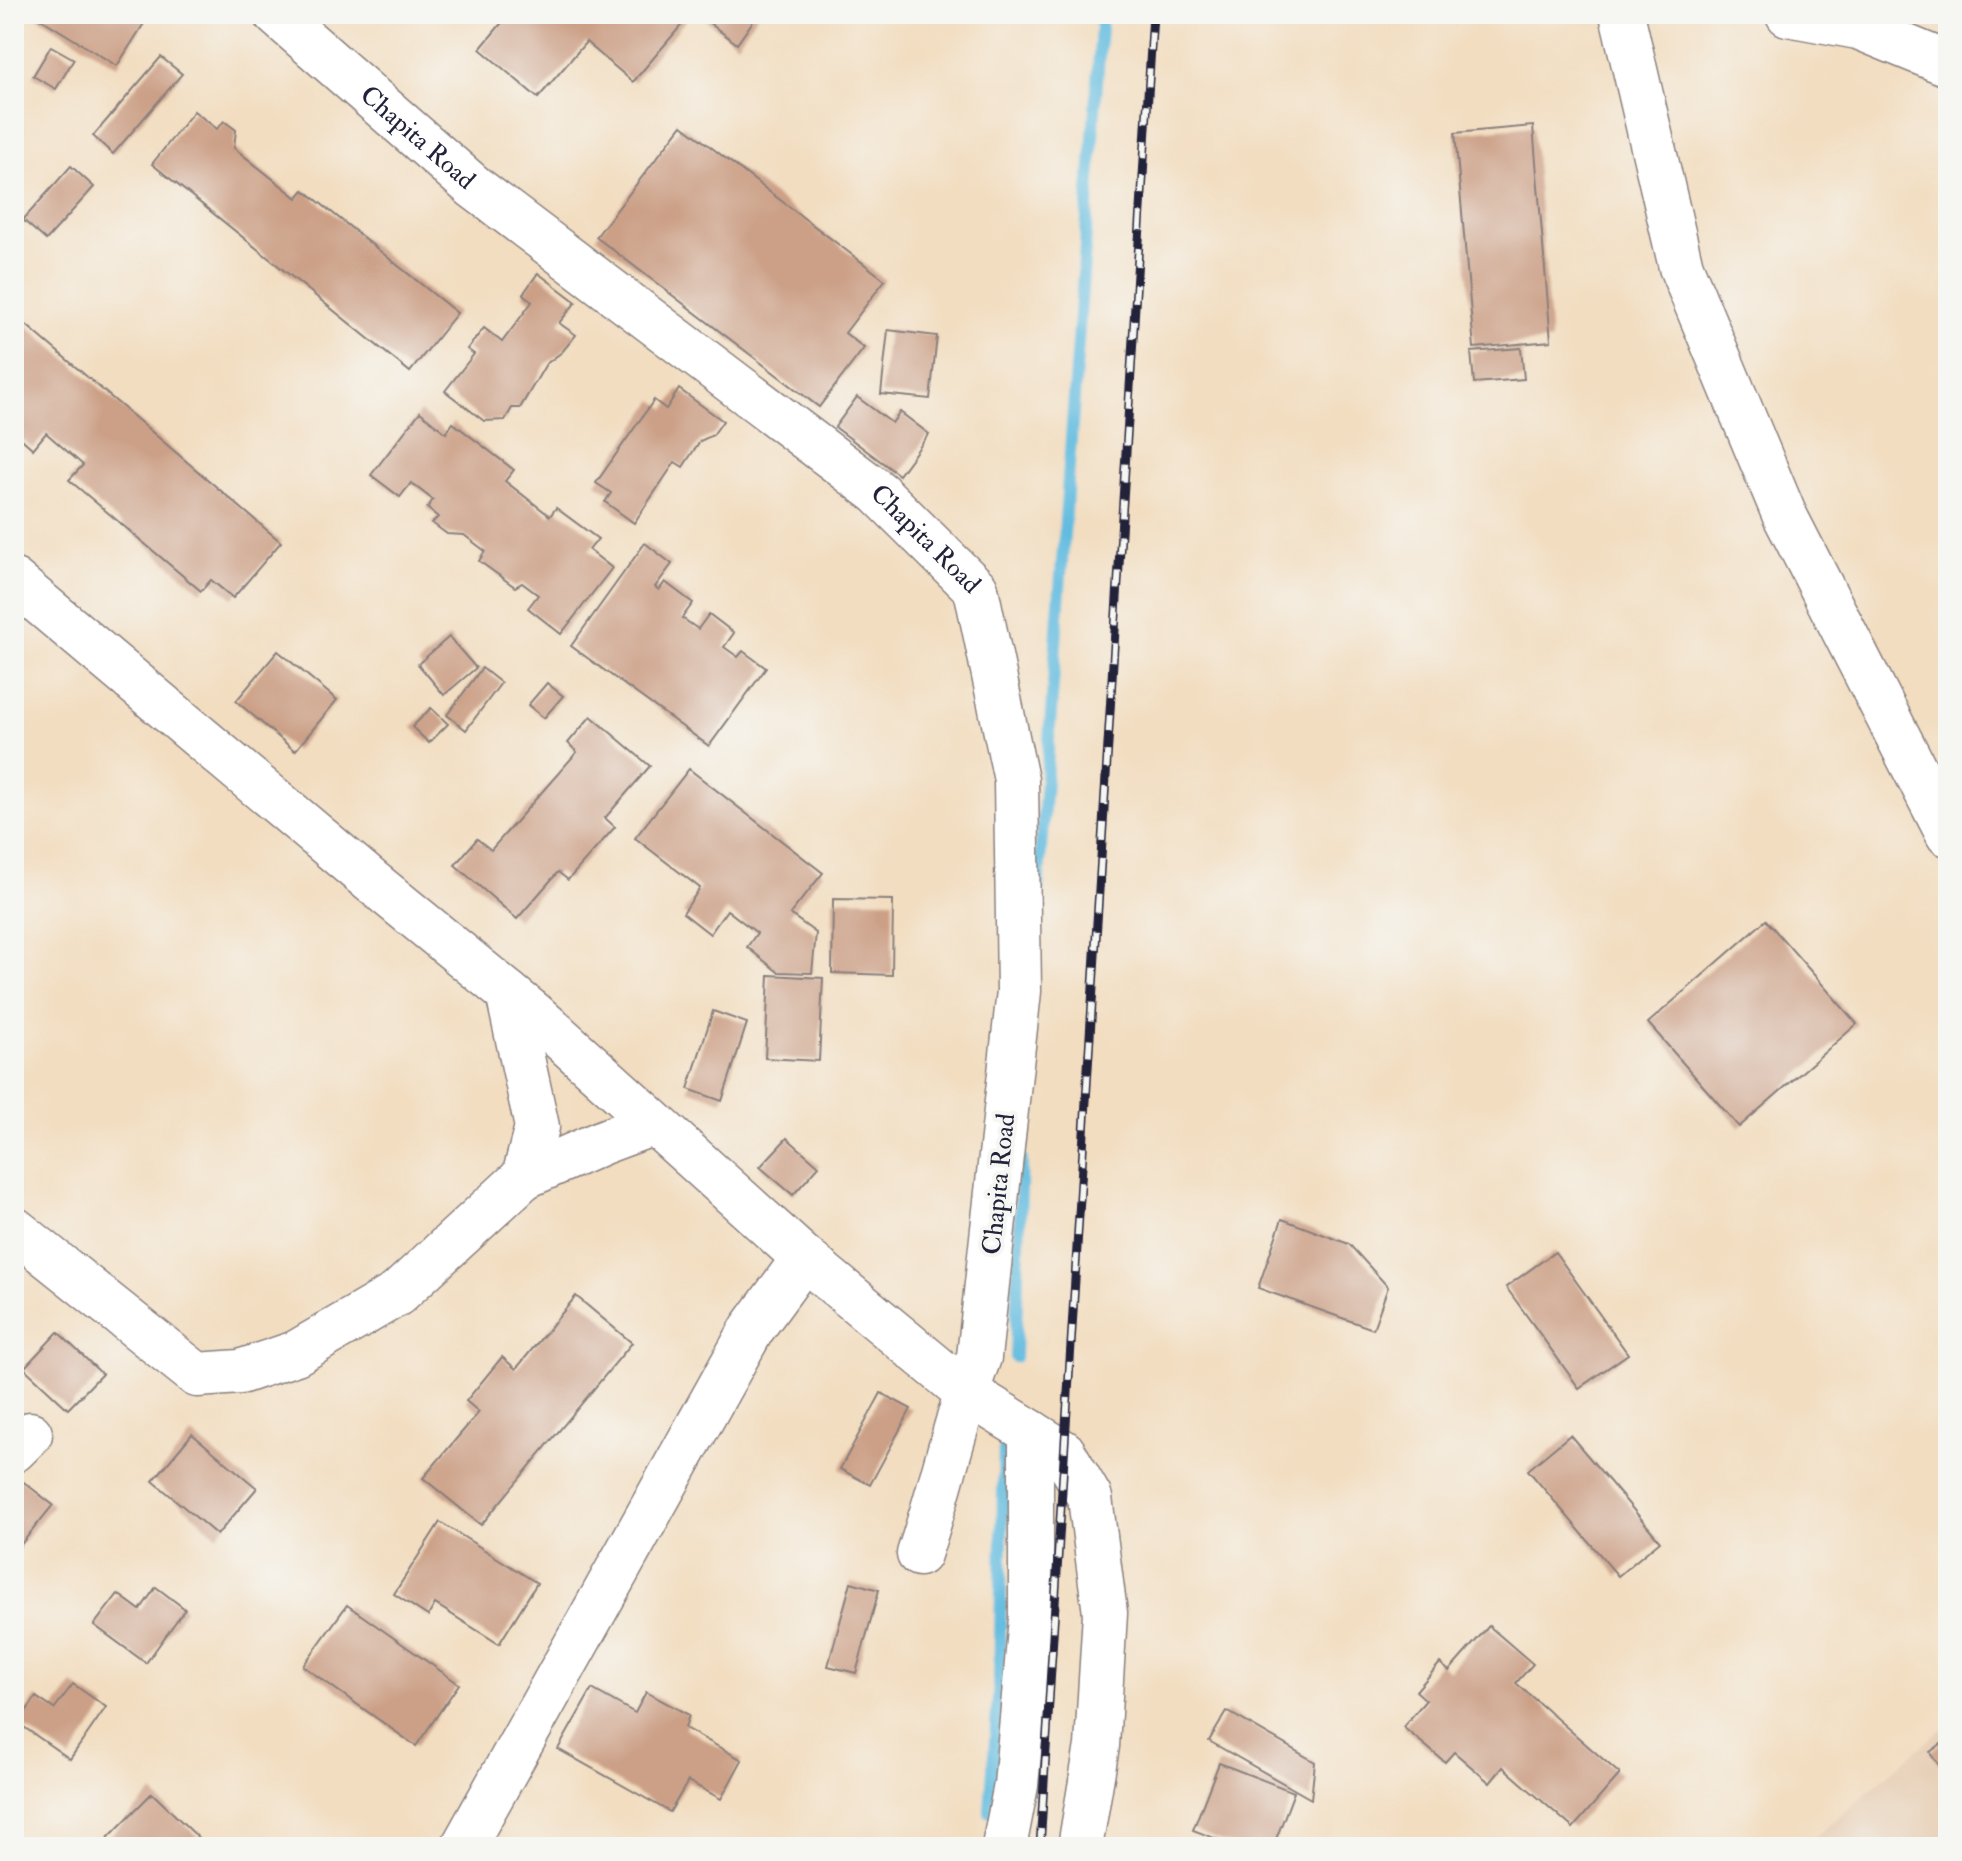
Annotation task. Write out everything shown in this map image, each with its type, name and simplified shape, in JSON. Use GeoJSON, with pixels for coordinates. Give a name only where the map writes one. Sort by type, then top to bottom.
{"type":"FeatureCollection","features":[{"type":"Feature","properties":{"kind":"street","name":"Chapita Road"},"geometry":{"type":"LineString","coordinates":[[276,14],[474,187],[879,493],[976,589],[1016,780],[1019,991],[979,1357],[919,1554]]}},
{"type":"Feature","properties":{"kind":"street"},"geometry":{"type":"LineString","coordinates":[[1622,14],[1681,267],[1784,514],[1948,834]]}},
{"type":"Feature","properties":{"kind":"street"},"geometry":{"type":"LineString","coordinates":[[1788,14],[1858,27],[1948,64]]}},
{"type":"Feature","properties":{"kind":"street"},"geometry":{"type":"LineString","coordinates":[[14,581],[508,993],[804,1258],[966,1392],[1063,1452],[1090,1498],[1105,1613],[1097,1746],[1080,1847]]}},
{"type":"Feature","properties":{"kind":"street"},"geometry":{"type":"LineString","coordinates":[[508,993],[537,1127],[524,1177]]}},
{"type":"Feature","properties":{"kind":"street"},"geometry":{"type":"LineString","coordinates":[[14,1229],[197,1375],[240,1372],[296,1353],[397,1294],[524,1177],[654,1123]]}},
{"type":"Feature","properties":{"kind":"street"},"geometry":{"type":"LineString","coordinates":[[463,1847],[752,1329],[804,1258]]}},
{"type":"Feature","properties":{"kind":"street"},"geometry":{"type":"LineString","coordinates":[[1004,1847],[1016,1785],[1031,1618],[1031,1432]]}},
{"type":"Feature","properties":{"kind":"shaded area"},"geometry":{"type":"Polygon","coordinates":[[[1948,1724],[1948,1847],[1803,1847],[1948,1724]]]}},
{"type":"Feature","properties":{"kind":"building"},"geometry":{"type":"Polygon","coordinates":[[[33,14],[150,14],[117,66],[33,14]]]}},
{"type":"Feature","properties":{"kind":"building"},"geometry":{"type":"Polygon","coordinates":[[[509,14],[691,14],[633,82],[586,42],[538,98],[480,49],[509,14]]]}},
{"type":"Feature","properties":{"kind":"building"},"geometry":{"type":"Polygon","coordinates":[[[706,14],[758,14],[737,44],[703,18],[706,14]]]}},
{"type":"Feature","properties":{"kind":"building"},"geometry":{"type":"Polygon","coordinates":[[[51,46],[74,59],[56,89],[33,76],[51,46]]]}},
{"type":"Feature","properties":{"kind":"building"},"geometry":{"type":"Polygon","coordinates":[[[161,57],[182,74],[113,154],[93,136],[161,57]]]}},
{"type":"Feature","properties":{"kind":"building"},"geometry":{"type":"Polygon","coordinates":[[[194,111],[217,129],[224,121],[236,130],[234,148],[297,198],[304,190],[457,313],[410,372],[152,164],[194,111]]]}},
{"type":"Feature","properties":{"kind":"building"},"geometry":{"type":"Polygon","coordinates":[[[682,125],[885,280],[845,333],[864,348],[819,407],[596,237],[682,125]]]}},
{"type":"Feature","properties":{"kind":"building"},"geometry":{"type":"Polygon","coordinates":[[[1533,126],[1551,341],[1474,348],[1455,133],[1533,126]]]}},
{"type":"Feature","properties":{"kind":"building"},"geometry":{"type":"Polygon","coordinates":[[[71,166],[94,187],[46,240],[23,220],[71,166]]]}},
{"type":"Feature","properties":{"kind":"building"},"geometry":{"type":"Polygon","coordinates":[[[538,273],[576,302],[559,323],[576,335],[562,352],[546,364],[520,408],[512,408],[505,420],[484,421],[445,391],[474,354],[467,349],[484,328],[502,342],[532,302],[523,294],[538,273]]]}},
{"type":"Feature","properties":{"kind":"building"},"geometry":{"type":"Polygon","coordinates":[[[24,323],[281,542],[233,598],[211,580],[201,591],[69,480],[83,465],[46,433],[33,449],[14,432],[14,335],[24,323]]]}},
{"type":"Feature","properties":{"kind":"building"},"geometry":{"type":"Polygon","coordinates":[[[888,330],[937,336],[930,399],[881,394],[888,330]]]}},
{"type":"Feature","properties":{"kind":"building"},"geometry":{"type":"Polygon","coordinates":[[[1521,348],[1524,379],[1474,383],[1471,352],[1521,348]]]}},
{"type":"Feature","properties":{"kind":"building"},"geometry":{"type":"Polygon","coordinates":[[[679,389],[723,421],[713,435],[700,441],[683,467],[675,462],[634,523],[605,502],[611,493],[596,483],[654,400],[666,409],[679,389]]]}},
{"type":"Feature","properties":{"kind":"building"},"geometry":{"type":"Polygon","coordinates":[[[857,397],[892,423],[900,412],[929,434],[899,475],[835,427],[857,397]]]}},
{"type":"Feature","properties":{"kind":"building"},"geometry":{"type":"Polygon","coordinates":[[[420,412],[446,433],[453,423],[514,470],[505,481],[550,516],[556,508],[598,539],[589,550],[612,568],[561,634],[528,608],[538,595],[522,583],[515,587],[479,561],[485,551],[464,535],[447,534],[432,523],[438,517],[427,508],[433,500],[411,483],[400,497],[371,475],[420,412]]]}},
{"type":"Feature","properties":{"kind":"building"},"geometry":{"type":"Polygon","coordinates":[[[645,543],[672,564],[655,587],[659,590],[665,582],[693,603],[682,618],[698,629],[709,614],[734,633],[724,647],[738,657],[743,651],[766,668],[709,746],[571,646],[645,543]]]}},
{"type":"Feature","properties":{"kind":"building"},"geometry":{"type":"Polygon","coordinates":[[[449,637],[476,668],[444,695],[418,664],[449,637]]]}},
{"type":"Feature","properties":{"kind":"building"},"geometry":{"type":"Polygon","coordinates":[[[278,651],[337,700],[295,751],[236,701],[278,651]]]}},
{"type":"Feature","properties":{"kind":"building"},"geometry":{"type":"Polygon","coordinates":[[[482,668],[501,683],[466,730],[447,715],[482,668]]]}},
{"type":"Feature","properties":{"kind":"building"},"geometry":{"type":"Polygon","coordinates":[[[547,683],[563,696],[544,718],[528,705],[547,683]]]}},
{"type":"Feature","properties":{"kind":"building"},"geometry":{"type":"Polygon","coordinates":[[[431,708],[448,724],[429,743],[412,727],[431,708]]]}},
{"type":"Feature","properties":{"kind":"building"},"geometry":{"type":"Polygon","coordinates":[[[591,716],[650,766],[605,818],[615,827],[568,880],[558,872],[517,919],[455,865],[477,839],[491,850],[577,752],[568,743],[591,716]]]}},
{"type":"Feature","properties":{"kind":"building"},"geometry":{"type":"Polygon","coordinates":[[[689,769],[823,873],[790,914],[816,933],[812,973],[778,972],[747,947],[757,933],[727,910],[710,934],[683,913],[700,888],[635,838],[689,769]]]}},
{"type":"Feature","properties":{"kind":"building"},"geometry":{"type":"Polygon","coordinates":[[[833,899],[893,900],[892,975],[832,973],[833,899]]]}},
{"type":"Feature","properties":{"kind":"building"},"geometry":{"type":"Polygon","coordinates":[[[1766,920],[1857,1024],[1739,1127],[1648,1023],[1766,920]]]}},
{"type":"Feature","properties":{"kind":"building"},"geometry":{"type":"Polygon","coordinates":[[[769,975],[823,978],[819,1061],[765,1058],[769,975]]]}},
{"type":"Feature","properties":{"kind":"building"},"geometry":{"type":"Polygon","coordinates":[[[713,1011],[747,1023],[722,1101],[688,1089],[713,1011]]]}},
{"type":"Feature","properties":{"kind":"building"},"geometry":{"type":"Polygon","coordinates":[[[787,1138],[819,1166],[793,1195],[760,1167],[787,1138]]]}},
{"type":"Feature","properties":{"kind":"building"},"geometry":{"type":"Polygon","coordinates":[[[1282,1219],[1349,1244],[1388,1287],[1373,1329],[1258,1288],[1282,1219]]]}},
{"type":"Feature","properties":{"kind":"building"},"geometry":{"type":"Polygon","coordinates":[[[1555,1252],[1628,1354],[1579,1388],[1506,1287],[1555,1252]]]}},
{"type":"Feature","properties":{"kind":"building"},"geometry":{"type":"Polygon","coordinates":[[[576,1296],[632,1343],[481,1525],[423,1478],[479,1412],[466,1401],[502,1357],[516,1369],[576,1296]]]}},
{"type":"Feature","properties":{"kind":"building"},"geometry":{"type":"Polygon","coordinates":[[[58,1332],[102,1374],[68,1409],[24,1368],[58,1332]]]}},
{"type":"Feature","properties":{"kind":"building"},"geometry":{"type":"Polygon","coordinates":[[[881,1393],[911,1409],[870,1485],[840,1469],[881,1393]]]}},
{"type":"Feature","properties":{"kind":"building"},"geometry":{"type":"Polygon","coordinates":[[[192,1434],[257,1488],[217,1535],[153,1481],[192,1434]]]}},
{"type":"Feature","properties":{"kind":"building"},"geometry":{"type":"Polygon","coordinates":[[[1570,1435],[1660,1541],[1618,1576],[1528,1470],[1570,1435]]]}},
{"type":"Feature","properties":{"kind":"building"},"geometry":{"type":"Polygon","coordinates":[[[16,1476],[53,1505],[14,1553],[14,1479],[16,1476]]]}},
{"type":"Feature","properties":{"kind":"building"},"geometry":{"type":"Polygon","coordinates":[[[440,1522],[537,1583],[499,1644],[435,1604],[428,1616],[394,1594],[440,1522]]]}},
{"type":"Feature","properties":{"kind":"building"},"geometry":{"type":"Polygon","coordinates":[[[851,1582],[879,1590],[856,1673],[828,1666],[851,1582]]]}},
{"type":"Feature","properties":{"kind":"building"},"geometry":{"type":"Polygon","coordinates":[[[156,1587],[185,1609],[146,1663],[94,1625],[118,1594],[140,1610],[156,1587]]]}},
{"type":"Feature","properties":{"kind":"building"},"geometry":{"type":"Polygon","coordinates":[[[347,1605],[459,1684],[416,1746],[303,1666],[347,1605]]]}},
{"type":"Feature","properties":{"kind":"building"},"geometry":{"type":"Polygon","coordinates":[[[1489,1626],[1533,1664],[1516,1683],[1620,1774],[1573,1828],[1503,1767],[1490,1783],[1454,1752],[1445,1762],[1403,1727],[1426,1700],[1416,1691],[1440,1663],[1449,1671],[1489,1626]]]}},
{"type":"Feature","properties":{"kind":"building"},"geometry":{"type":"Polygon","coordinates":[[[73,1684],[106,1707],[70,1759],[18,1723],[36,1697],[54,1709],[73,1684]]]}},
{"type":"Feature","properties":{"kind":"building"},"geometry":{"type":"Polygon","coordinates":[[[592,1689],[635,1713],[646,1692],[689,1715],[685,1728],[742,1760],[721,1799],[688,1781],[670,1812],[558,1749],[592,1689]]]}},
{"type":"Feature","properties":{"kind":"building"},"geometry":{"type":"Polygon","coordinates":[[[1227,1711],[1315,1762],[1311,1799],[1209,1741],[1227,1711]]]}},
{"type":"Feature","properties":{"kind":"building"},"geometry":{"type":"Polygon","coordinates":[[[1948,1739],[1948,1778],[1930,1752],[1948,1739]]]}},
{"type":"Feature","properties":{"kind":"building"},"geometry":{"type":"Polygon","coordinates":[[[1219,1763],[1294,1792],[1273,1847],[1237,1847],[1193,1830],[1219,1763]]]}},
{"type":"Feature","properties":{"kind":"building"},"geometry":{"type":"Polygon","coordinates":[[[152,1793],[208,1847],[107,1847],[103,1843],[152,1793]]]}},
{"type":"Feature","properties":{"kind":"waterway"},"geometry":{"type":"LineString","coordinates":[[1038,890],[1102,14]]}},
{"type":"Feature","properties":{"kind":"waterway"},"geometry":{"type":"LineString","coordinates":[[1015,1357],[1022,1160]]}},
{"type":"Feature","properties":{"kind":"waterway"},"geometry":{"type":"LineString","coordinates":[[990,1812],[999,1685],[1004,1443]]}},
{"type":"Feature","properties":{"kind":"railway"},"geometry":{"type":"LineString","coordinates":[[1040,1847],[1153,14]]}}]}
